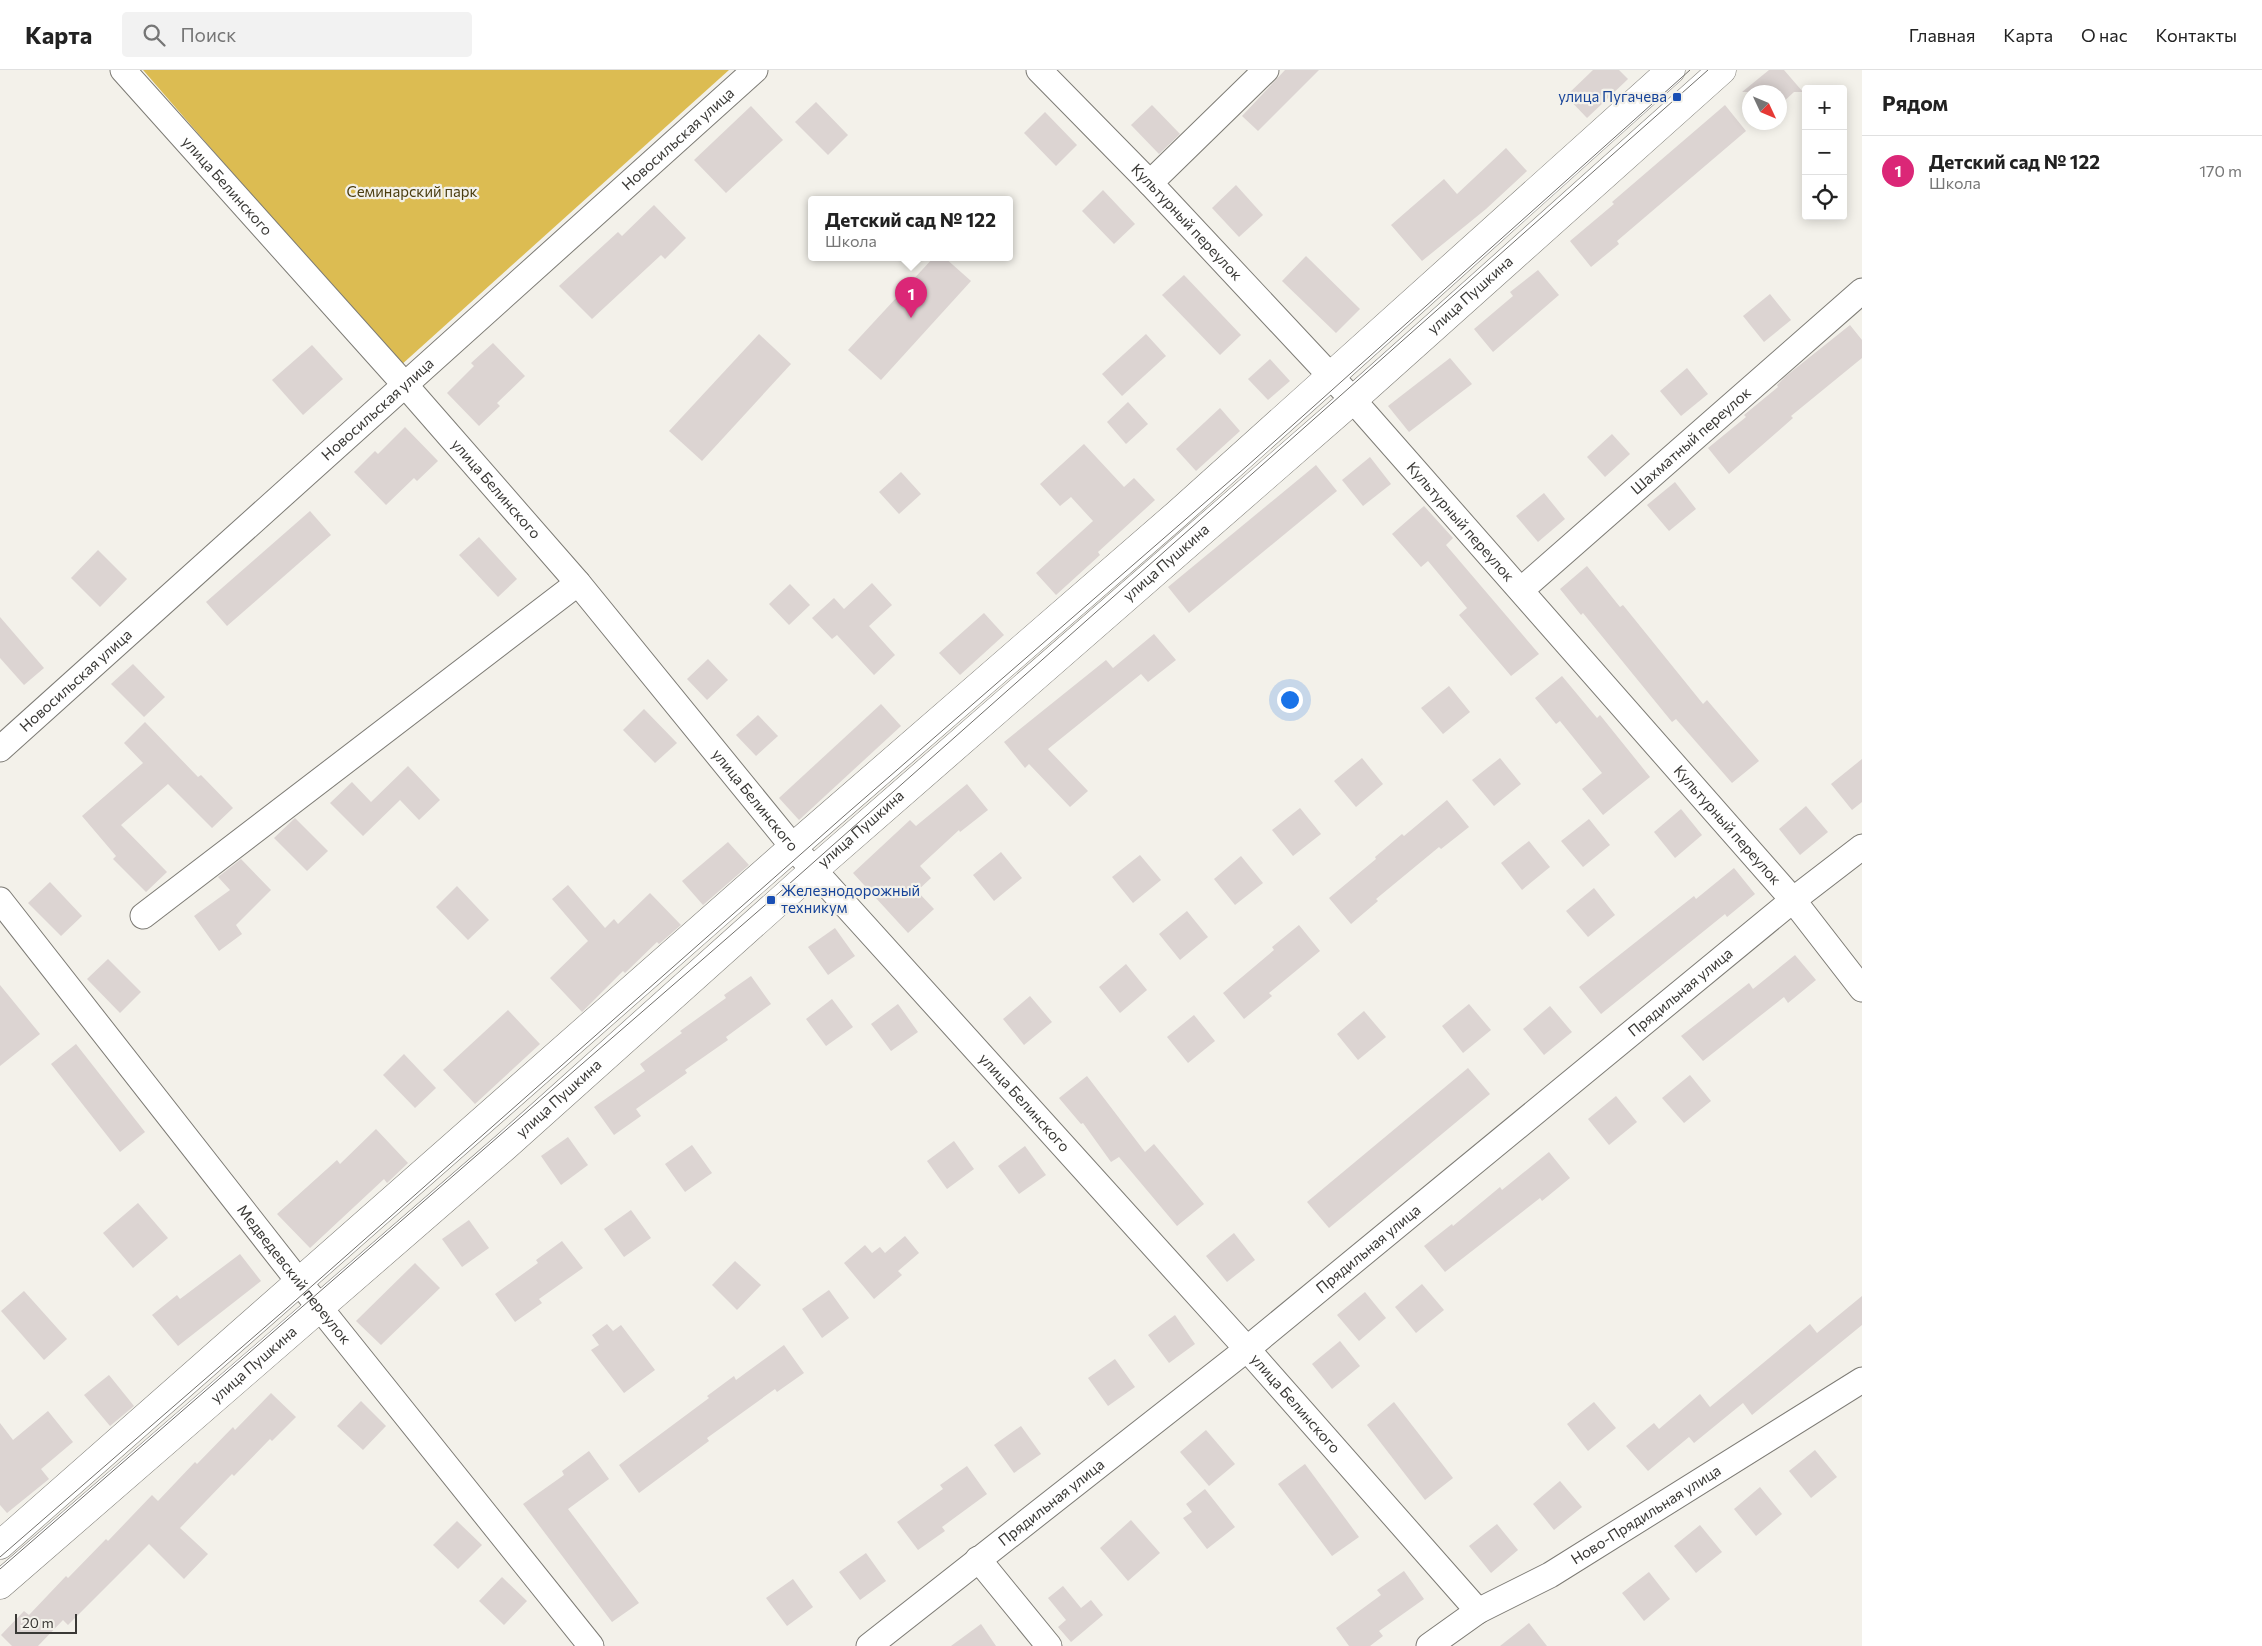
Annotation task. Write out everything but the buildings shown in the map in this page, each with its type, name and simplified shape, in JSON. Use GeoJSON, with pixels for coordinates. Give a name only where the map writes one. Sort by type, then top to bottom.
{"type":"FeatureCollection","features":[{"type":"Feature","properties":{"kind":"main road","name":"улица Пушкина"},"geometry":{"type":"LineString","coordinates":[[0,1545],[300,1283],[793,847],[1177,514],[1672,70]]}},
{"type":"Feature","properties":{"kind":"main road","name":"улица Пушкина"},"geometry":{"type":"LineString","coordinates":[[0,1585],[506,1146],[814,870],[1353,400],[1722,70]]}},
{"type":"Feature","properties":{"kind":"street","name":"улица Белинского"},"geometry":{"type":"LineString","coordinates":[[123,70],[406,386],[578,583],[793,847],[1247,1349],[1478,1611]]}},
{"type":"Feature","properties":{"kind":"street","name":"Новосильская улица"},"geometry":{"type":"LineString","coordinates":[[0,748],[406,386],[755,70]]}},
{"type":"Feature","properties":{"kind":"street","name":"Культурный переулок"},"geometry":{"type":"LineString","coordinates":[[1039,70],[1150,182],[1353,400],[1793,900],[1862,989]]}},
{"type":"Feature","properties":{"kind":"street"},"geometry":{"type":"LineString","coordinates":[[1150,182],[1266,70]]}},
{"type":"Feature","properties":{"kind":"street","name":"Шахматный переулок"},"geometry":{"type":"LineString","coordinates":[[1521,590],[1862,291]]}},
{"type":"Feature","properties":{"kind":"street"},"geometry":{"type":"LineString","coordinates":[[143,916],[578,583]]}},
{"type":"Feature","properties":{"kind":"street","name":"Прядильная улица"},"geometry":{"type":"LineString","coordinates":[[869,1646],[1247,1349],[1793,900],[1862,847]]}},
{"type":"Feature","properties":{"kind":"street","name":"Медведевский переулок"},"geometry":{"type":"LineString","coordinates":[[0,900],[300,1283],[591,1646]]}},
{"type":"Feature","properties":{"kind":"street","name":"Ново-Прядильная улица"},"geometry":{"type":"LineString","coordinates":[[1429,1646],[1478,1611],[1550,1575],[1862,1380]]}},
{"type":"Feature","properties":{"kind":"street"},"geometry":{"type":"LineString","coordinates":[[978,1559],[1049,1646]]}},
{"type":"Feature","properties":{"kind":"green space","name":"Семинарский парк"},"geometry":{"type":"Polygon","coordinates":[[[143,70],[729,70],[400,366],[143,70]]]}},
{"type":"Feature","properties":{"kind":"tram line"},"geometry":{"type":"LineString","coordinates":[[0,1557],[287,1308],[844,816],[1247,466],[1690,70]]}},
{"type":"Feature","properties":{"kind":"tram line"},"geometry":{"type":"LineString","coordinates":[[0,1569],[771,900],[1708,70]]}},
{"type":"Feature","properties":{"kind":"place","name":"улица Пугачева"},"geometry":{"type":"Point","coordinates":[1677,97]}},
{"type":"Feature","properties":{"kind":"place","name":"Детский сад № 122"},"geometry":{"type":"Point","coordinates":[911,318]}},
{"type":"Feature","properties":{"kind":"place","name":"Железнодорожный техникум"},"geometry":{"type":"Point","coordinates":[771,900]}}]}
